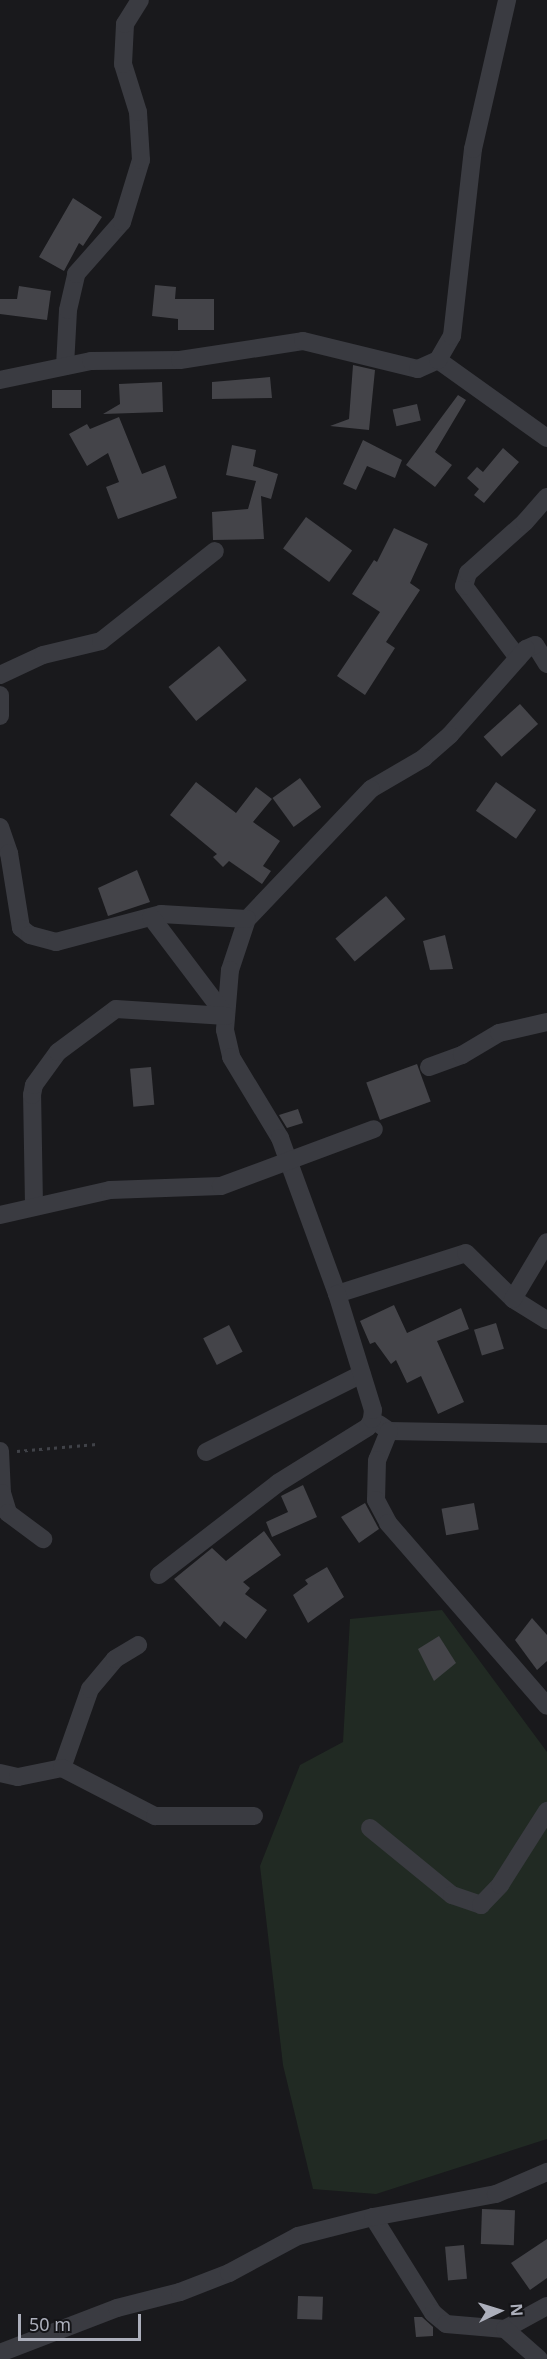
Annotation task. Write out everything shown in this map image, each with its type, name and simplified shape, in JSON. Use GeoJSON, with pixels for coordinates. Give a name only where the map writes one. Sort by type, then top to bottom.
{"type":"FeatureCollection","features":[{"type":"Feature","properties":{"kind":"street"},"geometry":{"type":"LineString","coordinates":[[65,366],[68,310],[76,274],[122,222],[141,160],[138,112],[123,64],[124,24],[140,0]]}},
{"type":"Feature","properties":{"kind":"street"},"geometry":{"type":"LineString","coordinates":[[0,380],[101,360],[180,360],[303,341],[418,369],[438,360],[452,336],[473,149],[507,0]]}},
{"type":"Feature","properties":{"kind":"street"},"geometry":{"type":"LineString","coordinates":[[438,360],[547,438]]}},
{"type":"Feature","properties":{"kind":"street"},"geometry":{"type":"LineString","coordinates":[[518,658],[464,586],[468,573],[525,522],[547,497]]}},
{"type":"Feature","properties":{"kind":"street"},"geometry":{"type":"LineString","coordinates":[[0,675],[43,655],[101,641],[214,551]]}},
{"type":"Feature","properties":{"kind":"street"},"geometry":{"type":"LineString","coordinates":[[159,1575],[278,1483],[368,1427],[374,1410],[337,1294],[287,1160],[271,1122],[231,1057],[226,1016],[230,970],[247,919],[354,805],[371,789],[424,758],[518,658],[535,645],[547,664]]}},
{"type":"Feature","properties":{"kind":"street"},"geometry":{"type":"LineString","coordinates":[[0,695],[0,717]]}},
{"type":"Feature","properties":{"kind":"street"},"geometry":{"type":"LineString","coordinates":[[0,827],[9,853],[21,928],[30,935],[56,942],[151,917],[184,913],[247,919]]}},
{"type":"Feature","properties":{"kind":"street"},"geometry":{"type":"LineString","coordinates":[[151,917],[226,1016]]}},
{"type":"Feature","properties":{"kind":"street"},"geometry":{"type":"LineString","coordinates":[[34,1205],[32,1095],[34,1084],[58,1052],[116,1009],[226,1016]]}},
{"type":"Feature","properties":{"kind":"street"},"geometry":{"type":"LineString","coordinates":[[429,1067],[462,1055],[499,1032],[547,1022]]}},
{"type":"Feature","properties":{"kind":"street"},"geometry":{"type":"LineString","coordinates":[[0,1215],[34,1205],[110,1190],[221,1186],[374,1129]]}},
{"type":"Feature","properties":{"kind":"street"},"geometry":{"type":"LineString","coordinates":[[513,1299],[547,1242]]}},
{"type":"Feature","properties":{"kind":"street"},"geometry":{"type":"LineString","coordinates":[[337,1294],[466,1253],[513,1299],[547,1320]]}},
{"type":"Feature","properties":{"kind":"street"},"geometry":{"type":"LineString","coordinates":[[206,1452],[362,1374]]}},
{"type":"Feature","properties":{"kind":"street"},"geometry":{"type":"LineString","coordinates":[[372,1419],[389,1431],[547,1434]]}},
{"type":"Feature","properties":{"kind":"street"},"geometry":{"type":"LineString","coordinates":[[389,1431],[377,1460],[376,1490],[376,1500],[388,1523],[547,1706]]}},
{"type":"Feature","properties":{"kind":"street"},"geometry":{"type":"LineString","coordinates":[[0,1451],[2,1493],[8,1513],[43,1539]]}},
{"type":"Feature","properties":{"kind":"street"},"geometry":{"type":"LineString","coordinates":[[62,1768],[90,1689],[115,1659],[138,1645]]}},
{"type":"Feature","properties":{"kind":"street"},"geometry":{"type":"LineString","coordinates":[[0,1773],[18,1777],[62,1768],[155,1816],[254,1816]]}},
{"type":"Feature","properties":{"kind":"street"},"geometry":{"type":"LineString","coordinates":[[370,1828],[452,1895],[481,1905],[500,1885],[547,1811]]}},
{"type":"Feature","properties":{"kind":"street"},"geometry":{"type":"LineString","coordinates":[[0,2353],[117,2308],[180,2292],[230,2273],[298,2236],[373,2217],[496,2193],[547,2172]]}},
{"type":"Feature","properties":{"kind":"street"},"geometry":{"type":"LineString","coordinates":[[373,2217],[433,2313],[446,2324],[505,2328],[547,2306]]}},
{"type":"Feature","properties":{"kind":"street"},"geometry":{"type":"LineString","coordinates":[[505,2328],[539,2359]]}},
{"type":"Feature","properties":{"kind":"path"},"geometry":{"type":"LineString","coordinates":[[0,1451],[97,1444]]}},
{"type":"Feature","properties":{"kind":"shaded area"},"geometry":{"type":"Polygon","coordinates":[[[442,1610],[547,1752],[547,2139],[376,2194],[313,2189],[283,2065],[260,1866],[300,1765],[343,1742],[350,1619],[442,1610]]]}},
{"type":"Feature","properties":{"kind":"building"},"geometry":{"type":"Polygon","coordinates":[[[73,198],[102,217],[83,246],[79,243],[64,271],[39,257],[73,198]]]}},
{"type":"Feature","properties":{"kind":"building"},"geometry":{"type":"Polygon","coordinates":[[[155,285],[176,287],[175,299],[214,299],[214,330],[178,330],[178,319],[152,316],[155,285]]]}},
{"type":"Feature","properties":{"kind":"building"},"geometry":{"type":"Polygon","coordinates":[[[19,286],[51,291],[47,320],[0,314],[0,299],[17,299],[19,286]]]}},
{"type":"Feature","properties":{"kind":"building"},"geometry":{"type":"Polygon","coordinates":[[[353,365],[375,370],[369,430],[330,426],[349,419],[353,365]]]}},
{"type":"Feature","properties":{"kind":"building"},"geometry":{"type":"Polygon","coordinates":[[[270,377],[272,398],[212,399],[212,382],[270,377]]]}},
{"type":"Feature","properties":{"kind":"building"},"geometry":{"type":"Polygon","coordinates":[[[162,382],[163,412],[103,414],[120,404],[119,384],[162,382]]]}},
{"type":"Feature","properties":{"kind":"building"},"geometry":{"type":"Polygon","coordinates":[[[52,390],[81,390],[81,408],[52,408],[52,390]]]}},
{"type":"Feature","properties":{"kind":"building"},"geometry":{"type":"Polygon","coordinates":[[[458,395],[466,400],[435,452],[452,465],[435,487],[406,465],[458,395]]]}},
{"type":"Feature","properties":{"kind":"building"},"geometry":{"type":"Polygon","coordinates":[[[417,404],[421,421],[396,426],[393,410],[417,404]]]}},
{"type":"Feature","properties":{"kind":"building"},"geometry":{"type":"Polygon","coordinates":[[[119,417],[142,474],[165,465],[177,498],[118,519],[106,487],[119,482],[108,453],[87,466],[69,434],[87,424],[90,429],[119,417]]]}},
{"type":"Feature","properties":{"kind":"building"},"geometry":{"type":"Polygon","coordinates":[[[363,440],[402,460],[395,478],[367,466],[356,490],[343,484],[363,440]]]}},
{"type":"Feature","properties":{"kind":"building"},"geometry":{"type":"Polygon","coordinates":[[[232,445],[256,450],[253,466],[278,474],[271,499],[261,496],[264,539],[213,540],[212,512],[248,509],[256,481],[226,475],[232,445]]]}},
{"type":"Feature","properties":{"kind":"building"},"geometry":{"type":"Polygon","coordinates":[[[503,448],[519,462],[484,503],[474,495],[479,489],[467,478],[477,467],[483,472],[503,448]]]}},
{"type":"Feature","properties":{"kind":"building"},"geometry":{"type":"Polygon","coordinates":[[[306,517],[352,551],[329,582],[283,549],[306,517]]]}},
{"type":"Feature","properties":{"kind":"building"},"geometry":{"type":"Polygon","coordinates":[[[394,528],[428,544],[410,583],[420,590],[386,642],[395,648],[365,695],[337,676],[380,612],[352,594],[374,560],[377,562],[394,528]]]}},
{"type":"Feature","properties":{"kind":"building"},"geometry":{"type":"Polygon","coordinates":[[[219,646],[247,680],[196,721],[168,687],[219,646]]]}},
{"type":"Feature","properties":{"kind":"building"},"geometry":{"type":"Polygon","coordinates":[[[520,704],[538,724],[502,757],[484,737],[520,704]]]}},
{"type":"Feature","properties":{"kind":"building"},"geometry":{"type":"Polygon","coordinates":[[[300,778],[321,807],[294,827],[272,798],[300,778]]]}},
{"type":"Feature","properties":{"kind":"building"},"geometry":{"type":"Polygon","coordinates":[[[196,782],[236,813],[256,787],[272,799],[253,822],[280,841],[263,866],[271,871],[262,884],[229,861],[223,867],[213,857],[217,854],[170,815],[196,782]]]}},
{"type":"Feature","properties":{"kind":"building"},"geometry":{"type":"Polygon","coordinates":[[[496,782],[536,810],[516,839],[476,811],[496,782]]]}},
{"type":"Feature","properties":{"kind":"building"},"geometry":{"type":"Polygon","coordinates":[[[137,870],[150,902],[108,916],[98,888],[137,870]]]}},
{"type":"Feature","properties":{"kind":"building"},"geometry":{"type":"Polygon","coordinates":[[[386,896],[405,919],[355,961],[335,938],[386,896]]]}},
{"type":"Feature","properties":{"kind":"building"},"geometry":{"type":"Polygon","coordinates":[[[445,935],[453,969],[430,970],[423,941],[445,935]]]}},
{"type":"Feature","properties":{"kind":"building"},"geometry":{"type":"Polygon","coordinates":[[[417,1064],[431,1102],[380,1120],[366,1082],[417,1064]]]}},
{"type":"Feature","properties":{"kind":"building"},"geometry":{"type":"Polygon","coordinates":[[[151,1067],[154,1105],[133,1107],[130,1069],[151,1067]]]}},
{"type":"Feature","properties":{"kind":"building"},"geometry":{"type":"Polygon","coordinates":[[[298,1109],[303,1123],[287,1128],[279,1115],[298,1109]]]}},
{"type":"Feature","properties":{"kind":"building"},"geometry":{"type":"Polygon","coordinates":[[[394,1305],[407,1333],[461,1308],[469,1329],[437,1341],[464,1402],[438,1414],[421,1376],[407,1383],[396,1360],[391,1364],[375,1342],[370,1344],[360,1321],[394,1305]]]}},
{"type":"Feature","properties":{"kind":"building"},"geometry":{"type":"Polygon","coordinates":[[[496,1323],[504,1349],[482,1356],[474,1330],[496,1323]]]}},
{"type":"Feature","properties":{"kind":"building"},"geometry":{"type":"Polygon","coordinates":[[[229,1325],[243,1352],[217,1365],[203,1338],[229,1325]]]}},
{"type":"Feature","properties":{"kind":"building"},"geometry":{"type":"Polygon","coordinates":[[[303,1485],[317,1517],[272,1537],[266,1522],[288,1512],[281,1496],[303,1485]]]}},
{"type":"Feature","properties":{"kind":"building"},"geometry":{"type":"Polygon","coordinates":[[[365,1503],[379,1529],[359,1543],[341,1517],[365,1503]]]}},
{"type":"Feature","properties":{"kind":"building"},"geometry":{"type":"Polygon","coordinates":[[[474,1503],[479,1530],[446,1535],[442,1509],[474,1503]]]}},
{"type":"Feature","properties":{"kind":"building"},"geometry":{"type":"Polygon","coordinates":[[[264,1531],[281,1555],[243,1582],[250,1588],[245,1594],[267,1610],[246,1639],[224,1621],[220,1627],[174,1579],[212,1548],[226,1561],[264,1531]]]}},
{"type":"Feature","properties":{"kind":"building"},"geometry":{"type":"Polygon","coordinates":[[[327,1567],[344,1597],[308,1623],[293,1595],[308,1584],[305,1580],[327,1567]]]}},
{"type":"Feature","properties":{"kind":"building"},"geometry":{"type":"Polygon","coordinates":[[[532,1618],[547,1635],[547,1661],[537,1670],[515,1640],[532,1618]]]}},
{"type":"Feature","properties":{"kind":"building"},"geometry":{"type":"Polygon","coordinates":[[[439,1636],[456,1663],[434,1681],[418,1649],[439,1636]]]}},
{"type":"Feature","properties":{"kind":"building"},"geometry":{"type":"Polygon","coordinates":[[[482,2209],[515,2210],[514,2245],[481,2244],[482,2209]]]}},
{"type":"Feature","properties":{"kind":"building"},"geometry":{"type":"Polygon","coordinates":[[[547,2239],[547,2278],[530,2290],[511,2263],[547,2239]]]}},
{"type":"Feature","properties":{"kind":"building"},"geometry":{"type":"Polygon","coordinates":[[[464,2245],[467,2279],[448,2281],[445,2247],[464,2245]]]}},
{"type":"Feature","properties":{"kind":"building"},"geometry":{"type":"Polygon","coordinates":[[[298,2296],[323,2297],[322,2320],[297,2319],[298,2296]]]}},
{"type":"Feature","properties":{"kind":"building"},"geometry":{"type":"Polygon","coordinates":[[[414,2317],[422,2317],[433,2327],[433,2336],[416,2337],[414,2317]]]}}]}
